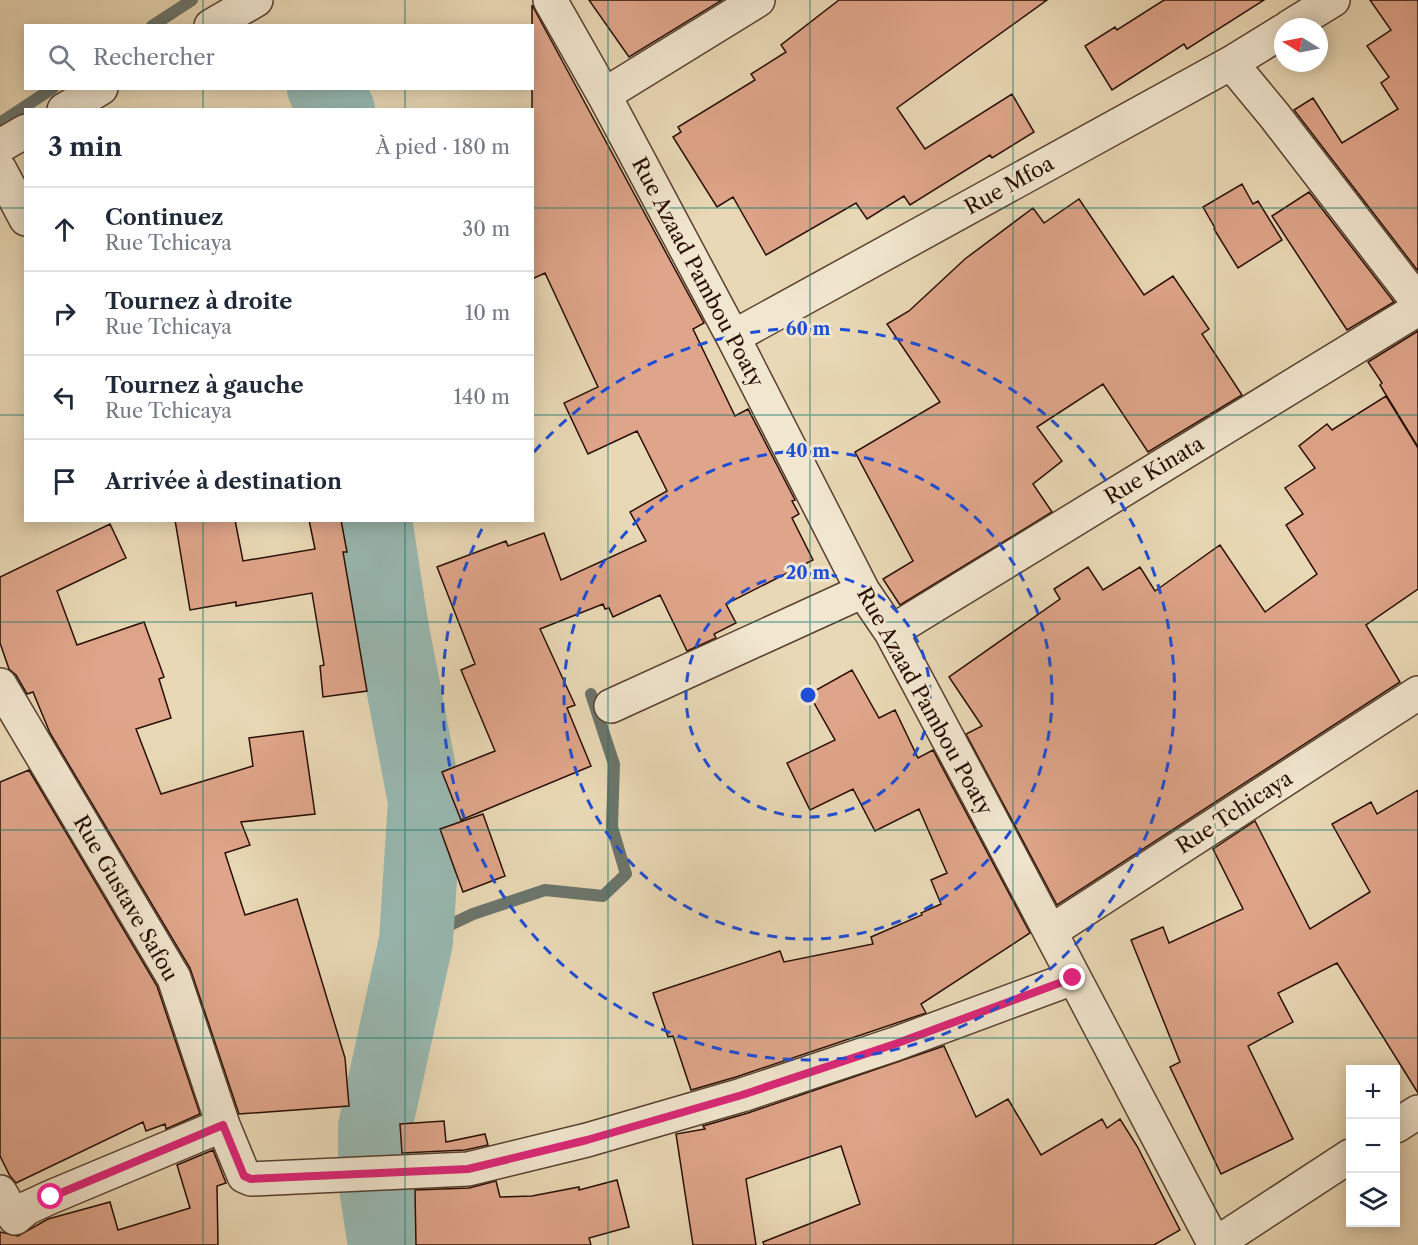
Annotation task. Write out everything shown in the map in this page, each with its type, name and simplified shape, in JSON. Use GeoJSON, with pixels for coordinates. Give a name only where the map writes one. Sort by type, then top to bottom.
{"type":"FeatureCollection","features":[{"type":"Feature","properties":{"kind":"street"},"geometry":{"type":"LineString","coordinates":[[215,24],[256,0]]}},
{"type":"Feature","properties":{"kind":"street","name":"Rue Azaad Pambou Poaty"},"geometry":{"type":"LineString","coordinates":[[550,0],[604,95],[733,337],[863,591],[891,632],[1215,1245]]}},
{"type":"Feature","properties":{"kind":"street"},"geometry":{"type":"LineString","coordinates":[[604,95],[758,0]]}},
{"type":"Feature","properties":{"kind":"street"},"geometry":{"type":"LineString","coordinates":[[1304,18],[1333,0]]}},
{"type":"Feature","properties":{"kind":"street","name":"Rue Mfoa"},"geometry":{"type":"LineString","coordinates":[[733,337],[1231,63],[1274,37]]}},
{"type":"Feature","properties":{"kind":"street"},"geometry":{"type":"LineString","coordinates":[[1231,63],[1274,115],[1418,302]]}},
{"type":"Feature","properties":{"kind":"street"},"geometry":{"type":"LineString","coordinates":[[67,108],[97,90]]}},
{"type":"Feature","properties":{"kind":"street"},"geometry":{"type":"LineString","coordinates":[[0,146],[24,132]]}},
{"type":"Feature","properties":{"kind":"street"},"geometry":{"type":"LineString","coordinates":[[0,170],[24,215]]}},
{"type":"Feature","properties":{"kind":"street","name":"Rue Kinata"},"geometry":{"type":"LineString","coordinates":[[891,632],[1418,309]]}},
{"type":"Feature","properties":{"kind":"street"},"geometry":{"type":"LineString","coordinates":[[611,706],[863,591]]}},
{"type":"Feature","properties":{"kind":"street","name":"Rue Gustave Safou"},"geometry":{"type":"LineString","coordinates":[[0,685],[174,978],[223,1125]]}},
{"type":"Feature","properties":{"kind":"street","name":"Rue Tchicaya"},"geometry":{"type":"LineString","coordinates":[[1050,932],[1418,693]]}},
{"type":"Feature","properties":{"kind":"street"},"geometry":{"type":"LineString","coordinates":[[11,1212],[223,1125],[244,1176],[251,1179],[468,1169],[587,1140],[697,1109],[895,1044],[1073,978]]}},
{"type":"Feature","properties":{"kind":"street"},"geometry":{"type":"LineString","coordinates":[[1400,1123],[1418,1112]]}},
{"type":"Feature","properties":{"kind":"street"},"geometry":{"type":"LineString","coordinates":[[1215,1245],[1346,1159]]}},
{"type":"Feature","properties":{"kind":"building"},"geometry":{"type":"Polygon","coordinates":[[[589,0],[722,0],[629,57],[589,0]]]}},
{"type":"Feature","properties":{"kind":"building"},"geometry":{"type":"Polygon","coordinates":[[[839,0],[1047,0],[897,108],[925,149],[1012,94],[1034,132],[992,158],[990,155],[910,205],[904,196],[867,219],[856,203],[766,255],[733,197],[717,207],[673,137],[681,132],[678,127],[755,80],[751,74],[786,52],[781,45],[839,0]]]}},
{"type":"Feature","properties":{"kind":"building"},"geometry":{"type":"Polygon","coordinates":[[[1164,0],[1264,0],[1187,49],[1184,44],[1112,90],[1085,46],[1115,27],[1117,30],[1164,0]]]}},
{"type":"Feature","properties":{"kind":"building"},"geometry":{"type":"Polygon","coordinates":[[[1370,0],[1418,0],[1418,271],[1294,110],[1313,98],[1342,143],[1398,109],[1381,83],[1389,77],[1367,46],[1391,30],[1370,0]]]}},
{"type":"Feature","properties":{"kind":"building"},"geometry":{"type":"Polygon","coordinates":[[[532,5],[704,323],[693,329],[735,416],[748,409],[795,500],[792,501],[799,514],[792,518],[813,560],[726,604],[736,623],[714,634],[716,638],[687,651],[660,595],[613,617],[609,608],[605,609],[603,604],[540,629],[575,705],[567,708],[591,766],[461,820],[442,772],[495,751],[461,670],[475,664],[437,567],[506,541],[508,546],[544,533],[561,580],[646,541],[630,512],[667,491],[637,431],[588,454],[564,403],[598,387],[545,273],[534,278],[534,108],[532,108],[532,90],[534,90],[534,24],[532,24],[532,5]]]}},
{"type":"Feature","properties":{"kind":"building"},"geometry":{"type":"Polygon","coordinates":[[[1242,184],[1253,204],[1258,201],[1282,240],[1238,268],[1203,207],[1242,184]]]}},
{"type":"Feature","properties":{"kind":"building"},"geometry":{"type":"Polygon","coordinates":[[[1309,192],[1394,302],[1347,330],[1272,216],[1309,192]]]}},
{"type":"Feature","properties":{"kind":"building"},"geometry":{"type":"Polygon","coordinates":[[[1079,199],[1144,295],[1173,276],[1209,329],[1202,334],[1242,395],[1148,452],[1103,384],[1037,427],[1062,461],[1033,484],[1052,512],[900,605],[883,579],[913,561],[855,452],[940,402],[887,324],[909,311],[965,259],[1033,208],[1044,223],[1079,199]]]}},
{"type":"Feature","properties":{"kind":"building"},"geometry":{"type":"Polygon","coordinates":[[[1418,331],[1418,447],[1368,362],[1418,331]]]}},
{"type":"Feature","properties":{"kind":"building"},"geometry":{"type":"Polygon","coordinates":[[[1386,396],[1418,448],[1418,589],[1366,625],[1400,682],[1057,905],[966,734],[982,726],[949,677],[1060,599],[1054,589],[1088,567],[1103,590],[1140,567],[1155,591],[1220,545],[1265,612],[1317,574],[1286,525],[1303,514],[1285,488],[1315,468],[1299,446],[1327,424],[1332,430],[1386,396]]]}},
{"type":"Feature","properties":{"kind":"building"},"geometry":{"type":"Polygon","coordinates":[[[175,522],[235,522],[243,561],[315,549],[309,522],[341,522],[347,552],[343,552],[367,691],[323,697],[320,666],[324,665],[312,593],[236,606],[236,602],[190,610],[175,522]]]}},
{"type":"Feature","properties":{"kind":"building"},"geometry":{"type":"Polygon","coordinates":[[[110,524],[126,558],[57,591],[77,645],[144,622],[164,677],[159,679],[171,718],[136,729],[161,794],[253,766],[249,738],[303,731],[315,814],[241,822],[250,845],[225,853],[245,915],[297,899],[345,1058],[349,1106],[239,1114],[190,968],[50,733],[33,692],[27,694],[16,675],[9,669],[0,643],[0,577],[110,524]]]}},
{"type":"Feature","properties":{"kind":"building"},"geometry":{"type":"Polygon","coordinates":[[[852,670],[879,718],[895,710],[918,758],[933,750],[1030,933],[921,1004],[926,1013],[691,1090],[673,1036],[668,1037],[653,993],[780,951],[784,962],[873,944],[871,937],[922,915],[921,913],[941,904],[931,880],[947,873],[919,809],[875,831],[853,789],[810,810],[787,763],[835,740],[809,694],[852,670]]]}},
{"type":"Feature","properties":{"kind":"building"},"geometry":{"type":"Polygon","coordinates":[[[29,770],[157,986],[200,1114],[166,1129],[165,1124],[146,1131],[143,1122],[16,1183],[0,1156],[0,782],[29,770]]]}},
{"type":"Feature","properties":{"kind":"building"},"geometry":{"type":"Polygon","coordinates":[[[1418,790],[1418,1093],[1337,963],[1278,993],[1293,1022],[1248,1046],[1293,1139],[1221,1174],[1170,1067],[1180,1062],[1131,940],[1163,927],[1169,943],[1243,909],[1213,849],[1255,821],[1310,929],[1370,892],[1332,824],[1371,802],[1377,814],[1418,790]]]}},
{"type":"Feature","properties":{"kind":"building"},"geometry":{"type":"Polygon","coordinates":[[[483,814],[505,876],[463,892],[440,829],[483,814]]]}},
{"type":"Feature","properties":{"kind":"building"},"geometry":{"type":"Polygon","coordinates":[[[944,1046],[976,1117],[1008,1099],[1041,1155],[1102,1119],[1107,1128],[1120,1119],[1137,1146],[1180,1230],[1154,1245],[764,1245],[763,1242],[860,1204],[841,1146],[746,1179],[756,1245],[693,1245],[676,1134],[705,1129],[703,1126],[748,1113],[944,1046]]]}},
{"type":"Feature","properties":{"kind":"building"},"geometry":{"type":"Polygon","coordinates":[[[444,1121],[446,1142],[485,1134],[488,1145],[465,1150],[402,1153],[400,1124],[444,1121]]]}},
{"type":"Feature","properties":{"kind":"building"},"geometry":{"type":"Polygon","coordinates":[[[213,1150],[226,1183],[217,1186],[218,1245],[0,1245],[0,1232],[18,1236],[48,1219],[110,1202],[118,1230],[190,1208],[177,1165],[213,1150]]]}},
{"type":"Feature","properties":{"kind":"building"},"geometry":{"type":"Polygon","coordinates":[[[617,1180],[629,1227],[589,1238],[591,1245],[416,1245],[415,1190],[469,1188],[496,1181],[500,1197],[532,1196],[579,1187],[579,1190],[617,1180]]]}},
{"type":"Feature","properties":{"kind":"waterway"},"geometry":{"type":"LineString","coordinates":[[155,24],[192,0]]}},
{"type":"Feature","properties":{"kind":"waterway"},"geometry":{"type":"LineString","coordinates":[[0,123],[50,90]]}},
{"type":"Feature","properties":{"kind":"waterway"},"geometry":{"type":"LineString","coordinates":[[325,90],[337,108]]}},
{"type":"Feature","properties":{"kind":"waterway"},"geometry":{"type":"LineString","coordinates":[[375,522],[391,624],[425,801],[416,941],[375,1127],[375,1160]]}},
{"type":"Feature","properties":{"kind":"waterway"},"geometry":{"type":"LineString","coordinates":[[416,941],[473,914],[545,890],[603,896],[626,874],[612,827],[614,764],[591,694]]}},
{"type":"Feature","properties":{"kind":"waterway"},"geometry":{"type":"LineString","coordinates":[[376,1187],[385,1245]]}},
{"type":"Feature","properties":{"kind":"route"},"geometry":{"type":"LineString","coordinates":[[51,1197],[223,1125],[244,1176],[251,1179],[468,1169],[686,1113],[895,1044],[1073,978]]}}]}
